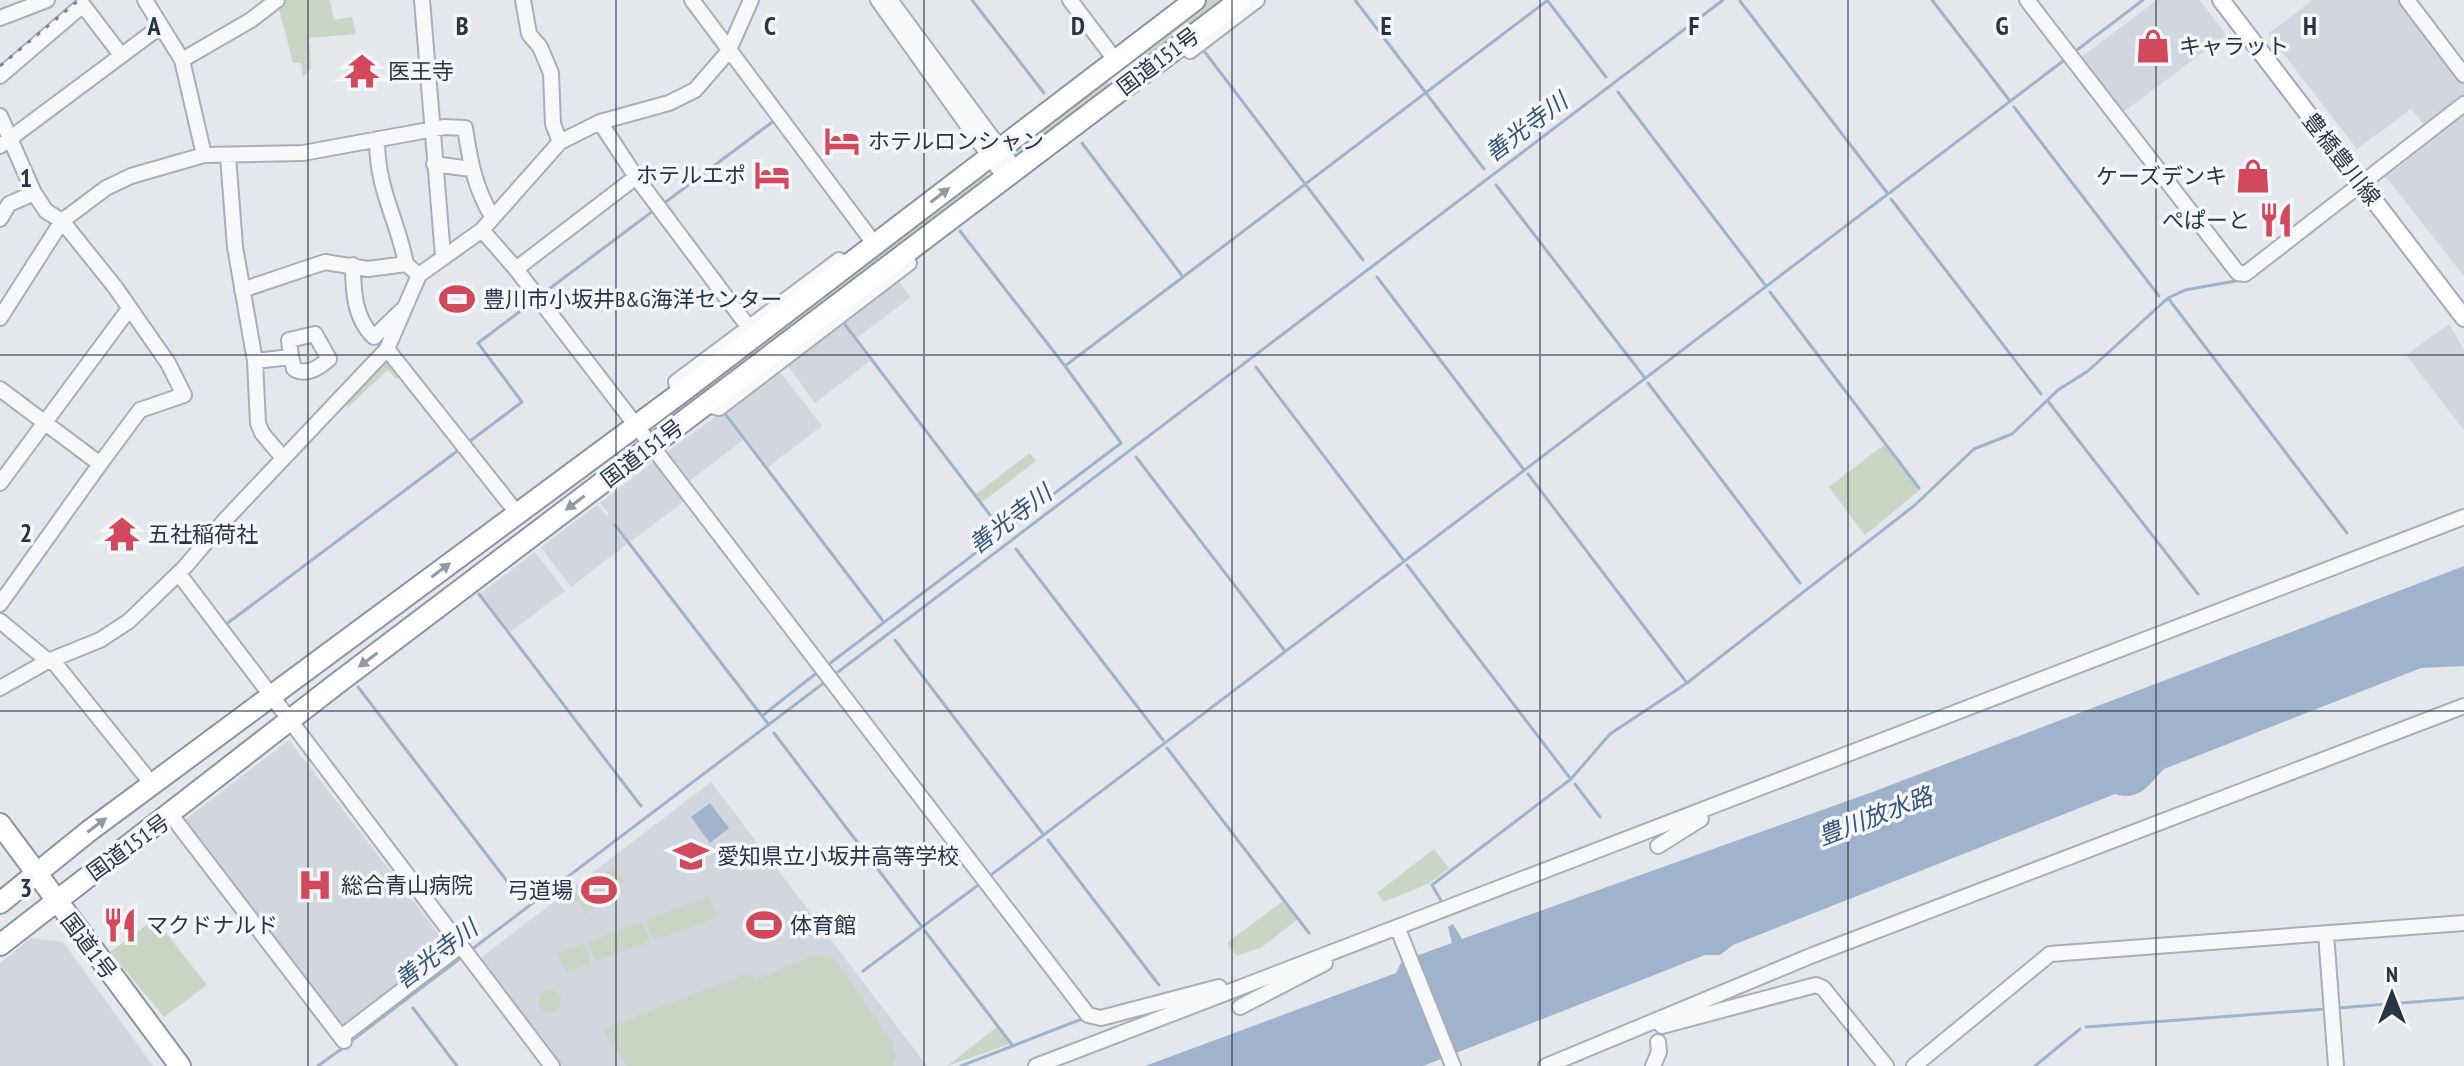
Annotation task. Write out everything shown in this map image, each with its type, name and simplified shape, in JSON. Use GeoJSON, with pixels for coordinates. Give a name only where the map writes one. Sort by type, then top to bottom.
{"type":"FeatureCollection","features":[{"type":"Feature","properties":{"kind":"highway","name":"国道151号"},"geometry":{"type":"LineString","coordinates":[[0,903],[152,784],[679,394],[1195,0]]}},
{"type":"Feature","properties":{"kind":"highway","name":"国道151号"},"geometry":{"type":"LineString","coordinates":[[0,945],[347,676],[1240,0]]}},
{"type":"Feature","properties":{"kind":"highway","name":"国道1号"},"geometry":{"type":"LineString","coordinates":[[0,824],[32,878],[166,1066]]}},
{"type":"Feature","properties":{"kind":"highway","name":"国道1号"},"geometry":{"type":"LineString","coordinates":[[0,843],[32,878]]}},
{"type":"Feature","properties":{"kind":"highway","name":"国道1号"},"geometry":{"type":"LineString","coordinates":[[50,904],[180,1066]]}},
{"type":"Feature","properties":{"kind":"main road","name":"豊橋豊川線"},"geometry":{"type":"LineString","coordinates":[[2221,0],[2464,318]]}},
{"type":"Feature","properties":{"kind":"street"},"geometry":{"type":"LineString","coordinates":[[0,18],[47,0]]}},
{"type":"Feature","properties":{"kind":"street"},"geometry":{"type":"LineString","coordinates":[[164,0],[148,4],[182,60],[204,155]]}},
{"type":"Feature","properties":{"kind":"street"},"geometry":{"type":"LineString","coordinates":[[182,60],[251,20],[277,0]]}},
{"type":"Feature","properties":{"kind":"street"},"geometry":{"type":"LineString","coordinates":[[422,0],[443,256]]}},
{"type":"Feature","properties":{"kind":"street"},"geometry":{"type":"LineString","coordinates":[[523,0],[529,34],[540,47],[551,73],[553,124],[560,142]]}},
{"type":"Feature","properties":{"kind":"street"},"geometry":{"type":"LineString","coordinates":[[692,0],[870,238]]}},
{"type":"Feature","properties":{"kind":"street"},"geometry":{"type":"LineString","coordinates":[[0,688],[50,661],[100,640],[129,621],[179,574],[387,349],[419,275],[482,230],[560,142],[600,122],[683,97],[706,79],[728,52],[751,0]]}},
{"type":"Feature","properties":{"kind":"street"},"geometry":{"type":"LineString","coordinates":[[878,0],[995,153]]}},
{"type":"Feature","properties":{"kind":"street"},"geometry":{"type":"LineString","coordinates":[[890,0],[1010,174]]}},
{"type":"Feature","properties":{"kind":"street"},"geometry":{"type":"LineString","coordinates":[[1070,0],[1116,61]]}},
{"type":"Feature","properties":{"kind":"street"},"geometry":{"type":"LineString","coordinates":[[1159,27],[1157,19],[1181,0]]}},
{"type":"Feature","properties":{"kind":"street"},"geometry":{"type":"LineString","coordinates":[[1181,44],[1190,51],[1257,0]]}},
{"type":"Feature","properties":{"kind":"street"},"geometry":{"type":"LineString","coordinates":[[2027,0],[2238,273],[2245,274],[2464,104]]}},
{"type":"Feature","properties":{"kind":"street"},"geometry":{"type":"LineString","coordinates":[[2407,0],[2464,75]]}},
{"type":"Feature","properties":{"kind":"street"},"geometry":{"type":"LineString","coordinates":[[0,76],[83,5],[121,55]]}},
{"type":"Feature","properties":{"kind":"street"},"geometry":{"type":"LineString","coordinates":[[5,144],[52,105],[161,26]]}},
{"type":"Feature","properties":{"kind":"street"},"geometry":{"type":"LineString","coordinates":[[706,405],[719,408],[1090,126],[1089,113]]}},
{"type":"Feature","properties":{"kind":"street"},"geometry":{"type":"LineString","coordinates":[[0,116],[5,144],[34,193],[46,211],[62,221],[129,309],[168,363],[184,395],[140,410],[0,604]]}},
{"type":"Feature","properties":{"kind":"street"},"geometry":{"type":"LineString","coordinates":[[600,122],[636,177],[747,325]]}},
{"type":"Feature","properties":{"kind":"street"},"geometry":{"type":"LineString","coordinates":[[1,314],[62,221],[106,188],[131,176],[204,155],[303,153],[445,127],[465,128],[471,169],[483,205],[493,218]]}},
{"type":"Feature","properties":{"kind":"street"},"geometry":{"type":"LineString","coordinates":[[377,139],[380,186],[402,240],[406,264],[419,275]]}},
{"type":"Feature","properties":{"kind":"street"},"geometry":{"type":"LineString","coordinates":[[228,156],[242,290],[255,361],[258,423],[262,433],[283,458]]}},
{"type":"Feature","properties":{"kind":"street"},"geometry":{"type":"LineString","coordinates":[[434,164],[471,169]]}},
{"type":"Feature","properties":{"kind":"street"},"geometry":{"type":"LineString","coordinates":[[516,269],[636,177]]}},
{"type":"Feature","properties":{"kind":"street"},"geometry":{"type":"LineString","coordinates":[[0,219],[9,204],[34,193]]}},
{"type":"Feature","properties":{"kind":"street"},"geometry":{"type":"LineString","coordinates":[[679,394],[676,382],[747,325],[890,222],[899,227]]}},
{"type":"Feature","properties":{"kind":"street"},"geometry":{"type":"LineString","coordinates":[[482,230],[516,269],[1088,1015],[1101,1018],[1266,977]]}},
{"type":"Feature","properties":{"kind":"street"},"geometry":{"type":"LineString","coordinates":[[242,290],[313,265],[336,262],[368,269],[406,264]]}},
{"type":"Feature","properties":{"kind":"street"},"geometry":{"type":"LineString","coordinates":[[353,265],[353,298],[374,337],[406,308]]}},
{"type":"Feature","properties":{"kind":"street"},"geometry":{"type":"LineString","coordinates":[[0,483],[129,309]]}},
{"type":"Feature","properties":{"kind":"street"},"geometry":{"type":"LineString","coordinates":[[387,349],[517,513]]}},
{"type":"Feature","properties":{"kind":"street"},"geometry":{"type":"LineString","coordinates":[[255,361],[291,357]]}},
{"type":"Feature","properties":{"kind":"street"},"geometry":{"type":"LineString","coordinates":[[0,389],[100,464]]}},
{"type":"Feature","properties":{"kind":"street"},"geometry":{"type":"LineString","coordinates":[[1036,1066],[1266,977],[1399,932],[2464,517]]}},
{"type":"Feature","properties":{"kind":"street"},"geometry":{"type":"LineString","coordinates":[[179,574],[552,1066]]}},
{"type":"Feature","properties":{"kind":"street"},"geometry":{"type":"LineString","coordinates":[[0,621],[50,661],[152,784]]}},
{"type":"Feature","properties":{"kind":"street"},"geometry":{"type":"LineString","coordinates":[[1546,1066],[1813,955],[2464,706]]}},
{"type":"Feature","properties":{"kind":"street"},"geometry":{"type":"LineString","coordinates":[[1658,846],[1717,812],[1721,804]]}},
{"type":"Feature","properties":{"kind":"street"},"geometry":{"type":"LineString","coordinates":[[171,815],[342,1039],[464,953]]}},
{"type":"Feature","properties":{"kind":"street"},"geometry":{"type":"LineString","coordinates":[[1914,1066],[2050,954],[2464,923]]}},
{"type":"Feature","properties":{"kind":"street"},"geometry":{"type":"LineString","coordinates":[[1399,932],[1453,1066]]}},
{"type":"Feature","properties":{"kind":"street"},"geometry":{"type":"LineString","coordinates":[[2326,934],[2336,1066]]}},
{"type":"Feature","properties":{"kind":"street"},"geometry":{"type":"LineString","coordinates":[[1240,1007],[1322,966],[1328,956]]}},
{"type":"Feature","properties":{"kind":"street"},"geometry":{"type":"LineString","coordinates":[[1641,1029],[1679,1023],[1810,984],[1823,988],[1886,1066]]}},
{"type":"Feature","properties":{"kind":"street"},"geometry":{"type":"LineString","coordinates":[[1653,1066],[1659,1052],[1658,1042]]}},
{"type":"Feature","properties":{"kind":"shaded area","name":"キャラット"},"geometry":{"type":"Polygon","coordinates":[[[2157,0],[2200,0],[2226,35],[2122,113],[2080,58],[2157,0]]]}},
{"type":"Feature","properties":{"kind":"shaded area"},"geometry":{"type":"Polygon","coordinates":[[[2313,0],[2399,0],[2464,84],[2464,96],[2425,126],[2411,109],[2357,149],[2268,34],[2313,0]]]}},
{"type":"Feature","properties":{"kind":"shaded area"},"geometry":{"type":"Polygon","coordinates":[[[2464,116],[2464,276],[2386,177],[2464,116]]]}},
{"type":"Feature","properties":{"kind":"shaded area"},"geometry":{"type":"Polygon","coordinates":[[[896,278],[911,297],[857,338],[842,319],[896,278]]]}},
{"type":"Feature","properties":{"kind":"shaded area"},"geometry":{"type":"Polygon","coordinates":[[[840,321],[870,361],[815,403],[785,362],[840,321]]]}},
{"type":"Feature","properties":{"kind":"shaded area"},"geometry":{"type":"Polygon","coordinates":[[[2449,324],[2464,350],[2464,430],[2406,355],[2449,324]]]}},
{"type":"Feature","properties":{"kind":"shaded area"},"geometry":{"type":"Polygon","coordinates":[[[777,368],[822,426],[768,467],[723,409],[777,368]]]}},
{"type":"Feature","properties":{"kind":"shaded area"},"geometry":{"type":"Polygon","coordinates":[[[722,412],[743,440],[687,483],[664,454],[722,412]]]}},
{"type":"Feature","properties":{"kind":"shaded area"},"geometry":{"type":"Polygon","coordinates":[[[656,460],[686,500],[630,542],[616,524],[613,525],[627,544],[571,587],[541,547],[597,505],[607,516],[609,514],[600,503],[656,460]]]}},
{"type":"Feature","properties":{"kind":"shaded area"},"geometry":{"type":"Polygon","coordinates":[[[535,552],[565,591],[510,632],[481,593],[535,552]]]}},
{"type":"Feature","properties":{"kind":"shaded area","name":"総合青山病院"},"geometry":{"type":"Polygon","coordinates":[[[289,740],[449,947],[341,1030],[181,823],[289,740]]]}},
{"type":"Feature","properties":{"kind":"shaded area","name":"愛知県立小坂井高等学校"},"geometry":{"type":"Polygon","coordinates":[[[711,782],[927,1066],[560,1066],[483,962],[483,956],[711,782]]]}},
{"type":"Feature","properties":{"kind":"shaded area"},"geometry":{"type":"Polygon","coordinates":[[[31,938],[63,942],[153,1066],[0,1066],[0,963],[31,938]]]}},
{"type":"Feature","properties":{"kind":"green space"},"geometry":{"type":"Polygon","coordinates":[[[284,0],[330,0],[334,20],[352,17],[356,34],[309,38],[311,69],[303,77],[301,63],[293,63],[278,5],[284,0]]]}},
{"type":"Feature","properties":{"kind":"green space"},"geometry":{"type":"Polygon","coordinates":[[[1200,0],[1229,0],[1140,62],[1133,51],[1200,0]]]}},
{"type":"Feature","properties":{"kind":"green space"},"geometry":{"type":"Polygon","coordinates":[[[1105,78],[1112,88],[1085,104],[1018,154],[1011,144],[1105,78]]]}},
{"type":"Feature","properties":{"kind":"green space"},"geometry":{"type":"Polygon","coordinates":[[[981,167],[991,180],[663,425],[654,414],[981,167]]]}},
{"type":"Feature","properties":{"kind":"green space"},"geometry":{"type":"Polygon","coordinates":[[[385,358],[401,375],[396,379],[388,370],[348,407],[344,401],[385,358]]]}},
{"type":"Feature","properties":{"kind":"green space"},"geometry":{"type":"Polygon","coordinates":[[[1885,444],[1920,490],[1865,535],[1829,487],[1885,444]]]}},
{"type":"Feature","properties":{"kind":"green space"},"geometry":{"type":"Polygon","coordinates":[[[1030,453],[1036,461],[982,502],[976,494],[1030,453]]]}},
{"type":"Feature","properties":{"kind":"green space"},"geometry":{"type":"Polygon","coordinates":[[[1434,849],[1449,868],[1430,883],[1384,902],[1377,893],[1434,849]]]}},
{"type":"Feature","properties":{"kind":"green space","name":"弓道場"},"geometry":{"type":"Polygon","coordinates":[[[613,867],[625,883],[586,914],[573,897],[613,867]]]}},
{"type":"Feature","properties":{"kind":"green space"},"geometry":{"type":"Polygon","coordinates":[[[709,896],[717,917],[654,941],[646,920],[709,896]]]}},
{"type":"Feature","properties":{"kind":"green space"},"geometry":{"type":"Polygon","coordinates":[[[1283,901],[1297,920],[1262,947],[1237,956],[1227,943],[1283,901]]]}},
{"type":"Feature","properties":{"kind":"green space"},"geometry":{"type":"Polygon","coordinates":[[[155,919],[207,985],[164,1017],[110,952],[155,919]]]}},
{"type":"Feature","properties":{"kind":"green space"},"geometry":{"type":"Polygon","coordinates":[[[642,921],[650,942],[595,961],[588,942],[642,921]]]}},
{"type":"Feature","properties":{"kind":"green space"},"geometry":{"type":"Polygon","coordinates":[[[584,944],[591,963],[566,973],[558,953],[584,944]]]}},
{"type":"Feature","properties":{"kind":"green space"},"geometry":{"type":"Polygon","coordinates":[[[817,954],[835,959],[892,1042],[896,1057],[893,1066],[627,1066],[602,1029],[751,972],[755,980],[817,954]]]}},
{"type":"Feature","properties":{"kind":"green space"},"geometry":{"type":"Polygon","coordinates":[[[546,990],[554,990],[561,1001],[554,1012],[546,1012],[539,1005],[539,997],[546,990]]]}},
{"type":"Feature","properties":{"kind":"green space"},"geometry":{"type":"Polygon","coordinates":[[[997,1027],[1010,1044],[947,1066],[997,1027]]]}},
{"type":"Feature","properties":{"kind":"water","name":"豊川放水路"},"geometry":{"type":"Polygon","coordinates":[[[2464,566],[2464,666],[2421,668],[2164,769],[2138,794],[2115,794],[1733,945],[1720,955],[1705,955],[1423,1066],[1145,1066],[1396,973],[1402,961],[1452,943],[1448,927],[1453,924],[1462,939],[1875,791],[2464,566]]]}},
{"type":"Feature","properties":{"kind":"water"},"geometry":{"type":"Polygon","coordinates":[[[710,803],[729,828],[710,843],[691,817],[710,803]]]}},
{"type":"Feature","properties":{"kind":"waterway"},"geometry":{"type":"LineString","coordinates":[[972,0],[1044,93]]}},
{"type":"Feature","properties":{"kind":"waterway"},"geometry":{"type":"LineString","coordinates":[[1355,0],[1484,169]]}},
{"type":"Feature","properties":{"kind":"waterway"},"geometry":{"type":"LineString","coordinates":[[1547,0],[1606,77]]}},
{"type":"Feature","properties":{"kind":"waterway"},"geometry":{"type":"LineString","coordinates":[[1183,277],[1548,0]]}},
{"type":"Feature","properties":{"kind":"waterway","name":"善光寺川"},"geometry":{"type":"LineString","coordinates":[[834,675],[1723,0]]}},
{"type":"Feature","properties":{"kind":"waterway"},"geometry":{"type":"LineString","coordinates":[[1932,0],[2010,101]]}},
{"type":"Feature","properties":{"kind":"waterway"},"geometry":{"type":"LineString","coordinates":[[2073,53],[2143,0]]}},
{"type":"Feature","properties":{"kind":"waterway"},"geometry":{"type":"LineString","coordinates":[[1740,1],[1888,194]]}},
{"type":"Feature","properties":{"kind":"waterway"},"geometry":{"type":"LineString","coordinates":[[1201,47],[1363,260]]}},
{"type":"Feature","properties":{"kind":"waterway"},"geometry":{"type":"LineString","coordinates":[[987,878],[2067,58]]}},
{"type":"Feature","properties":{"kind":"waterway"},"geometry":{"type":"LineString","coordinates":[[1618,92],[1766,286]]}},
{"type":"Feature","properties":{"kind":"waterway"},"geometry":{"type":"LineString","coordinates":[[2014,107],[2159,296]]}},
{"type":"Feature","properties":{"kind":"waterway"},"geometry":{"type":"LineString","coordinates":[[663,204],[775,120]]}},
{"type":"Feature","properties":{"kind":"waterway"},"geometry":{"type":"LineString","coordinates":[[825,667],[1121,443],[1065,366],[1183,277],[1082,143]]}},
{"type":"Feature","properties":{"kind":"waterway"},"geometry":{"type":"LineString","coordinates":[[1496,185],[1645,378]]}},
{"type":"Feature","properties":{"kind":"waterway"},"geometry":{"type":"LineString","coordinates":[[1891,199],[2041,394]]}},
{"type":"Feature","properties":{"kind":"waterway"},"geometry":{"type":"LineString","coordinates":[[541,295],[653,211]]}},
{"type":"Feature","properties":{"kind":"waterway"},"geometry":{"type":"LineString","coordinates":[[960,231],[1065,366]]}},
{"type":"Feature","properties":{"kind":"waterway"},"geometry":{"type":"LineString","coordinates":[[1377,277],[1524,470]]}},
{"type":"Feature","properties":{"kind":"waterway"},"geometry":{"type":"LineString","coordinates":[[1443,904],[1432,885],[1571,779],[1610,734],[1687,683],[1915,505],[1974,449],[2012,434],[2058,390],[2088,371],[2168,298],[2185,290],[2241,280]]}},
{"type":"Feature","properties":{"kind":"waterway"},"geometry":{"type":"LineString","coordinates":[[1770,292],[1919,488]]}},
{"type":"Feature","properties":{"kind":"waterway"},"geometry":{"type":"LineString","coordinates":[[2168,298],[2347,533]]}},
{"type":"Feature","properties":{"kind":"waterway"},"geometry":{"type":"LineString","coordinates":[[466,444],[522,402],[478,343],[535,300]]}},
{"type":"Feature","properties":{"kind":"waterway"},"geometry":{"type":"LineString","coordinates":[[843,322],[1003,532]]}},
{"type":"Feature","properties":{"kind":"waterway"},"geometry":{"type":"LineString","coordinates":[[1256,367],[1404,561]]}},
{"type":"Feature","properties":{"kind":"waterway"},"geometry":{"type":"LineString","coordinates":[[1648,383],[1800,583]]}},
{"type":"Feature","properties":{"kind":"waterway"},"geometry":{"type":"LineString","coordinates":[[2047,400],[2198,594]]}},
{"type":"Feature","properties":{"kind":"waterway"},"geometry":{"type":"LineString","coordinates":[[723,411],[883,621]]}},
{"type":"Feature","properties":{"kind":"waterway"},"geometry":{"type":"LineString","coordinates":[[225,625],[460,449]]}},
{"type":"Feature","properties":{"kind":"waterway"},"geometry":{"type":"LineString","coordinates":[[1136,457],[1285,651]]}},
{"type":"Feature","properties":{"kind":"waterway"},"geometry":{"type":"LineString","coordinates":[[1528,474],[1687,683]]}},
{"type":"Feature","properties":{"kind":"waterway"},"geometry":{"type":"LineString","coordinates":[[615,525],[762,716]]}},
{"type":"Feature","properties":{"kind":"waterway"},"geometry":{"type":"LineString","coordinates":[[1016,549],[1163,740]]}},
{"type":"Feature","properties":{"kind":"waterway"},"geometry":{"type":"LineString","coordinates":[[1407,565],[1570,778]]}},
{"type":"Feature","properties":{"kind":"waterway"},"geometry":{"type":"LineString","coordinates":[[479,594],[641,806]]}},
{"type":"Feature","properties":{"kind":"waterway"},"geometry":{"type":"LineString","coordinates":[[895,640],[1043,834]]}},
{"type":"Feature","properties":{"kind":"waterway"},"geometry":{"type":"LineString","coordinates":[[769,725],[762,716],[819,671]]}},
{"type":"Feature","properties":{"kind":"waterway","name":"善光寺川"},"geometry":{"type":"LineString","coordinates":[[471,950],[825,682]]}},
{"type":"Feature","properties":{"kind":"waterway"},"geometry":{"type":"LineString","coordinates":[[358,687],[520,898]]}},
{"type":"Feature","properties":{"kind":"waterway"},"geometry":{"type":"LineString","coordinates":[[774,733],[922,927]]}},
{"type":"Feature","properties":{"kind":"waterway"},"geometry":{"type":"LineString","coordinates":[[1167,748],[1309,933]]}},
{"type":"Feature","properties":{"kind":"waterway"},"geometry":{"type":"LineString","coordinates":[[1575,784],[1600,817]]}},
{"type":"Feature","properties":{"kind":"waterway"},"geometry":{"type":"LineString","coordinates":[[1048,840],[1159,985]]}},
{"type":"Feature","properties":{"kind":"waterway"},"geometry":{"type":"LineString","coordinates":[[863,971],[981,883]]}},
{"type":"Feature","properties":{"kind":"waterway"},"geometry":{"type":"LineString","coordinates":[[925,931],[1013,1046]]}},
{"type":"Feature","properties":{"kind":"waterway","name":"善光寺川"},"geometry":{"type":"LineString","coordinates":[[350,1042],[462,957]]}},
{"type":"Feature","properties":{"kind":"waterway"},"geometry":{"type":"LineString","coordinates":[[2338,1008],[2464,998]]}},
{"type":"Feature","properties":{"kind":"waterway"},"geometry":{"type":"LineString","coordinates":[[413,1008],[457,1066]]}},
{"type":"Feature","properties":{"kind":"waterway"},"geometry":{"type":"LineString","coordinates":[[2086,1027],[2326,1009]]}},
{"type":"Feature","properties":{"kind":"waterway"},"geometry":{"type":"LineString","coordinates":[[961,1066],[1082,1019]]}},
{"type":"Feature","properties":{"kind":"waterway"},"geometry":{"type":"LineString","coordinates":[[2035,1066],[2080,1029]]}},
{"type":"Feature","properties":{"kind":"waterway","name":"善光寺川"},"geometry":{"type":"LineString","coordinates":[[318,1066],[344,1047]]}},
{"type":"Feature","properties":{"kind":"railway"},"geometry":{"type":"LineString","coordinates":[[0,66],[79,0]]}},
{"type":"Feature","properties":{"kind":"place","name":"キャラット"},"geometry":{"type":"Point","coordinates":[2153,46]}},
{"type":"Feature","properties":{"kind":"place","name":"医王寺"},"geometry":{"type":"Point","coordinates":[362,71]}},
{"type":"Feature","properties":{"kind":"place","name":"ホテルロンシャン"},"geometry":{"type":"Point","coordinates":[842,141]}},
{"type":"Feature","properties":{"kind":"place","name":"ホテルエポ"},"geometry":{"type":"Point","coordinates":[772,175]}},
{"type":"Feature","properties":{"kind":"place","name":"ケーズデンキ"},"geometry":{"type":"Point","coordinates":[2253,176]}},
{"type":"Feature","properties":{"kind":"place","name":"ぺぱーと"},"geometry":{"type":"Point","coordinates":[2276,220]}},
{"type":"Feature","properties":{"kind":"place","name":"豊川市小坂井B&G海洋センター"},"geometry":{"type":"Point","coordinates":[457,299]}},
{"type":"Feature","properties":{"kind":"place","name":"五社稲荷社"},"geometry":{"type":"Point","coordinates":[122,534]}},
{"type":"Feature","properties":{"kind":"place","name":"愛知県立小坂井高等学校"},"geometry":{"type":"Point","coordinates":[691,856]}},
{"type":"Feature","properties":{"kind":"place","name":"総合青山病院"},"geometry":{"type":"Point","coordinates":[315,885]}},
{"type":"Feature","properties":{"kind":"place","name":"弓道場"},"geometry":{"type":"Point","coordinates":[599,890]}},
{"type":"Feature","properties":{"kind":"place","name":"マクドナルド"},"geometry":{"type":"Point","coordinates":[120,925]}},
{"type":"Feature","properties":{"kind":"place","name":"体育館"},"geometry":{"type":"Point","coordinates":[764,925]}}]}
